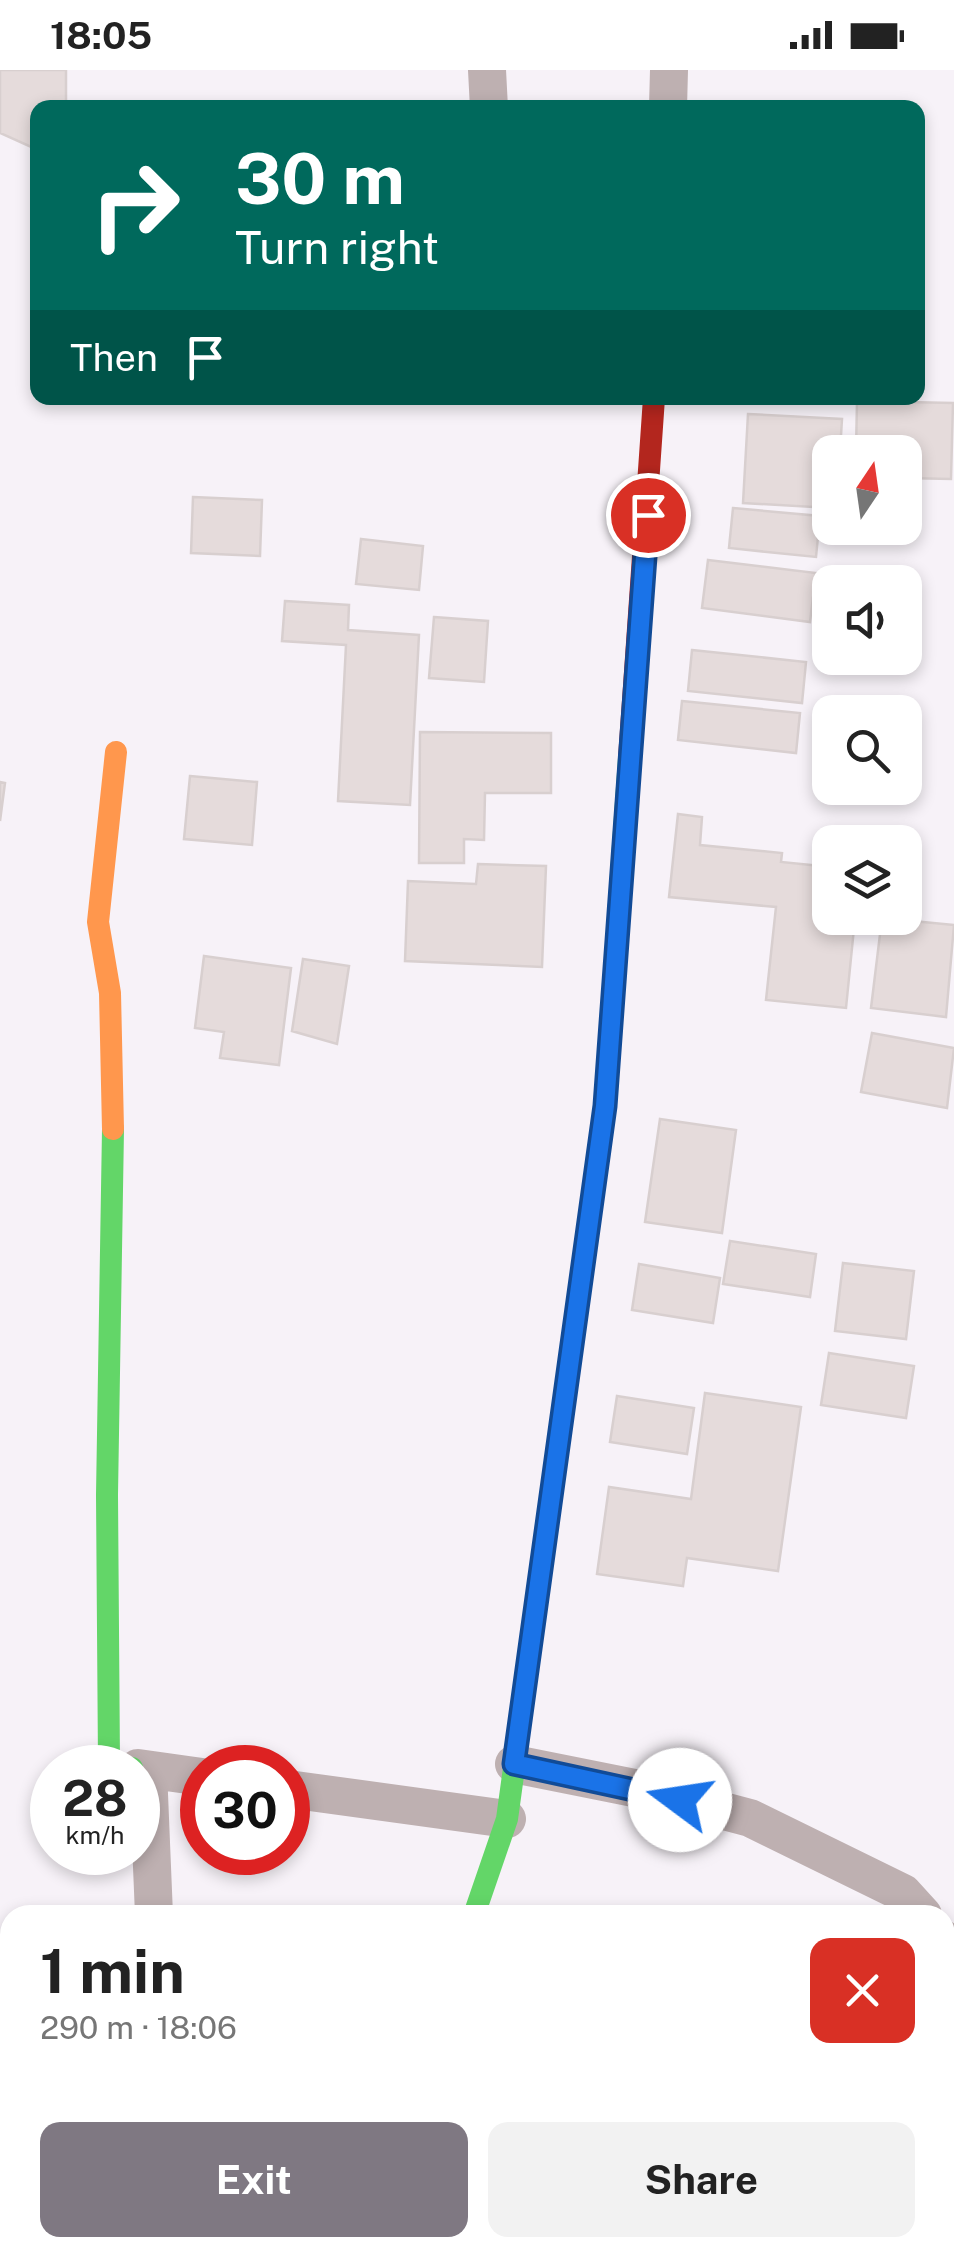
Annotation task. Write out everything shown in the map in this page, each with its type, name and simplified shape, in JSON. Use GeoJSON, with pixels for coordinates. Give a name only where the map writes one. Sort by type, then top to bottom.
{"type":"FeatureCollection","features":[{"type":"Feature","properties":{"kind":"street"},"geometry":{"type":"LineString","coordinates":[[486,70],[488,100]]}},
{"type":"Feature","properties":{"kind":"street"},"geometry":{"type":"LineString","coordinates":[[668,100],[669,70]]}},
{"type":"Feature","properties":{"kind":"street"},"geometry":{"type":"LineString","coordinates":[[477,1905],[507,1819],[605,1106],[654,405]]}},
{"type":"Feature","properties":{"kind":"street"},"geometry":{"type":"LineString","coordinates":[[109,1745],[107,1495],[114,1088],[110,993],[98,922],[116,752]]}},
{"type":"Feature","properties":{"kind":"street"},"geometry":{"type":"LineString","coordinates":[[514,1764],[644,1790],[750,1818],[903,1892],[914,1905]]}},
{"type":"Feature","properties":{"kind":"street"},"geometry":{"type":"LineString","coordinates":[[310,1792],[507,1819]]}},
{"type":"Feature","properties":{"kind":"street"},"geometry":{"type":"LineString","coordinates":[[150,1875],[153,1905]]}},
{"type":"Feature","properties":{"kind":"building"},"geometry":{"type":"Polygon","coordinates":[[[0,70],[66,70],[66,100],[30,100],[30,146],[0,133],[0,70]]]}},
{"type":"Feature","properties":{"kind":"building"},"geometry":{"type":"Polygon","coordinates":[[[953,403],[951,479],[922,478],[922,435],[856,435],[857,405],[953,403]]]}},
{"type":"Feature","properties":{"kind":"building"},"geometry":{"type":"Polygon","coordinates":[[[748,414],[842,419],[841,435],[812,435],[812,507],[743,503],[748,414]]]}},
{"type":"Feature","properties":{"kind":"building"},"geometry":{"type":"Polygon","coordinates":[[[193,497],[262,500],[260,556],[191,553],[193,497]]]}},
{"type":"Feature","properties":{"kind":"building"},"geometry":{"type":"Polygon","coordinates":[[[733,508],[812,515],[816,557],[729,548],[733,508]]]}},
{"type":"Feature","properties":{"kind":"building"},"geometry":{"type":"Polygon","coordinates":[[[361,539],[423,546],[419,590],[356,584],[361,539]]]}},
{"type":"Feature","properties":{"kind":"building"},"geometry":{"type":"Polygon","coordinates":[[[708,560],[812,573],[810,622],[702,608],[708,560]]]}},
{"type":"Feature","properties":{"kind":"building"},"geometry":{"type":"Polygon","coordinates":[[[285,601],[349,605],[348,630],[419,635],[410,805],[338,801],[346,645],[282,641],[285,601]]]}},
{"type":"Feature","properties":{"kind":"building"},"geometry":{"type":"Polygon","coordinates":[[[434,617],[488,621],[484,682],[429,678],[434,617]]]}},
{"type":"Feature","properties":{"kind":"building"},"geometry":{"type":"Polygon","coordinates":[[[692,650],[806,662],[802,703],[688,691],[692,650]]]}},
{"type":"Feature","properties":{"kind":"building"},"geometry":{"type":"Polygon","coordinates":[[[682,701],[800,713],[796,753],[678,740],[682,701]]]}},
{"type":"Feature","properties":{"kind":"building"},"geometry":{"type":"Polygon","coordinates":[[[420,732],[551,733],[551,793],[485,793],[484,840],[464,839],[464,863],[419,863],[420,732]]]}},
{"type":"Feature","properties":{"kind":"building"},"geometry":{"type":"Polygon","coordinates":[[[190,776],[257,782],[252,845],[184,839],[190,776]]]}},
{"type":"Feature","properties":{"kind":"building"},"geometry":{"type":"Polygon","coordinates":[[[0,782],[5,783],[0,821],[0,782]]]}},
{"type":"Feature","properties":{"kind":"building"},"geometry":{"type":"Polygon","coordinates":[[[678,814],[702,817],[700,845],[782,853],[781,862],[812,865],[812,935],[853,935],[846,1008],[766,1000],[776,907],[669,897],[678,814]]]}},
{"type":"Feature","properties":{"kind":"building"},"geometry":{"type":"Polygon","coordinates":[[[478,864],[546,866],[542,967],[405,961],[408,881],[476,884],[478,864]]]}},
{"type":"Feature","properties":{"kind":"building"},"geometry":{"type":"Polygon","coordinates":[[[922,922],[954,925],[946,1017],[871,1008],[880,935],[922,935],[922,922]]]}},
{"type":"Feature","properties":{"kind":"building"},"geometry":{"type":"Polygon","coordinates":[[[204,956],[291,968],[279,1065],[220,1058],[224,1032],[195,1028],[204,956]]]}},
{"type":"Feature","properties":{"kind":"building"},"geometry":{"type":"Polygon","coordinates":[[[303,959],[349,966],[337,1044],[292,1031],[303,959]]]}},
{"type":"Feature","properties":{"kind":"building"},"geometry":{"type":"Polygon","coordinates":[[[872,1033],[954,1048],[947,1108],[861,1092],[872,1033]]]}},
{"type":"Feature","properties":{"kind":"building"},"geometry":{"type":"Polygon","coordinates":[[[660,1119],[736,1130],[722,1233],[645,1222],[660,1119]]]}},
{"type":"Feature","properties":{"kind":"building"},"geometry":{"type":"Polygon","coordinates":[[[730,1241],[816,1254],[810,1297],[723,1284],[730,1241]]]}},
{"type":"Feature","properties":{"kind":"building"},"geometry":{"type":"Polygon","coordinates":[[[843,1263],[914,1271],[906,1339],[835,1331],[843,1263]]]}},
{"type":"Feature","properties":{"kind":"building"},"geometry":{"type":"Polygon","coordinates":[[[639,1264],[720,1278],[713,1323],[632,1310],[639,1264]]]}},
{"type":"Feature","properties":{"kind":"building"},"geometry":{"type":"Polygon","coordinates":[[[829,1353],[914,1366],[906,1418],[821,1405],[829,1353]]]}},
{"type":"Feature","properties":{"kind":"building"},"geometry":{"type":"Polygon","coordinates":[[[705,1393],[801,1407],[778,1571],[687,1558],[683,1586],[597,1574],[609,1487],[691,1499],[705,1393]]]}},
{"type":"Feature","properties":{"kind":"building"},"geometry":{"type":"Polygon","coordinates":[[[617,1396],[694,1408],[687,1454],[610,1442],[617,1396]]]}},
{"type":"Feature","properties":{"kind":"traffic: fast"},"geometry":{"type":"LineString","coordinates":[[477,1905],[507,1819],[605,1106],[629,758]]}},
{"type":"Feature","properties":{"kind":"traffic: fast"},"geometry":{"type":"LineString","coordinates":[[109,1745],[107,1495],[113,1129]]}},
{"type":"Feature","properties":{"kind":"traffic: slow"},"geometry":{"type":"LineString","coordinates":[[113,1129],[110,993],[98,922],[116,752]]}},
{"type":"Feature","properties":{"kind":"traffic: jam"},"geometry":{"type":"LineString","coordinates":[[629,758],[654,405]]}},
{"type":"Feature","properties":{"kind":"route"},"geometry":{"type":"LineString","coordinates":[[648,515],[605,1106],[514,1764],[680,1800]]}}]}
